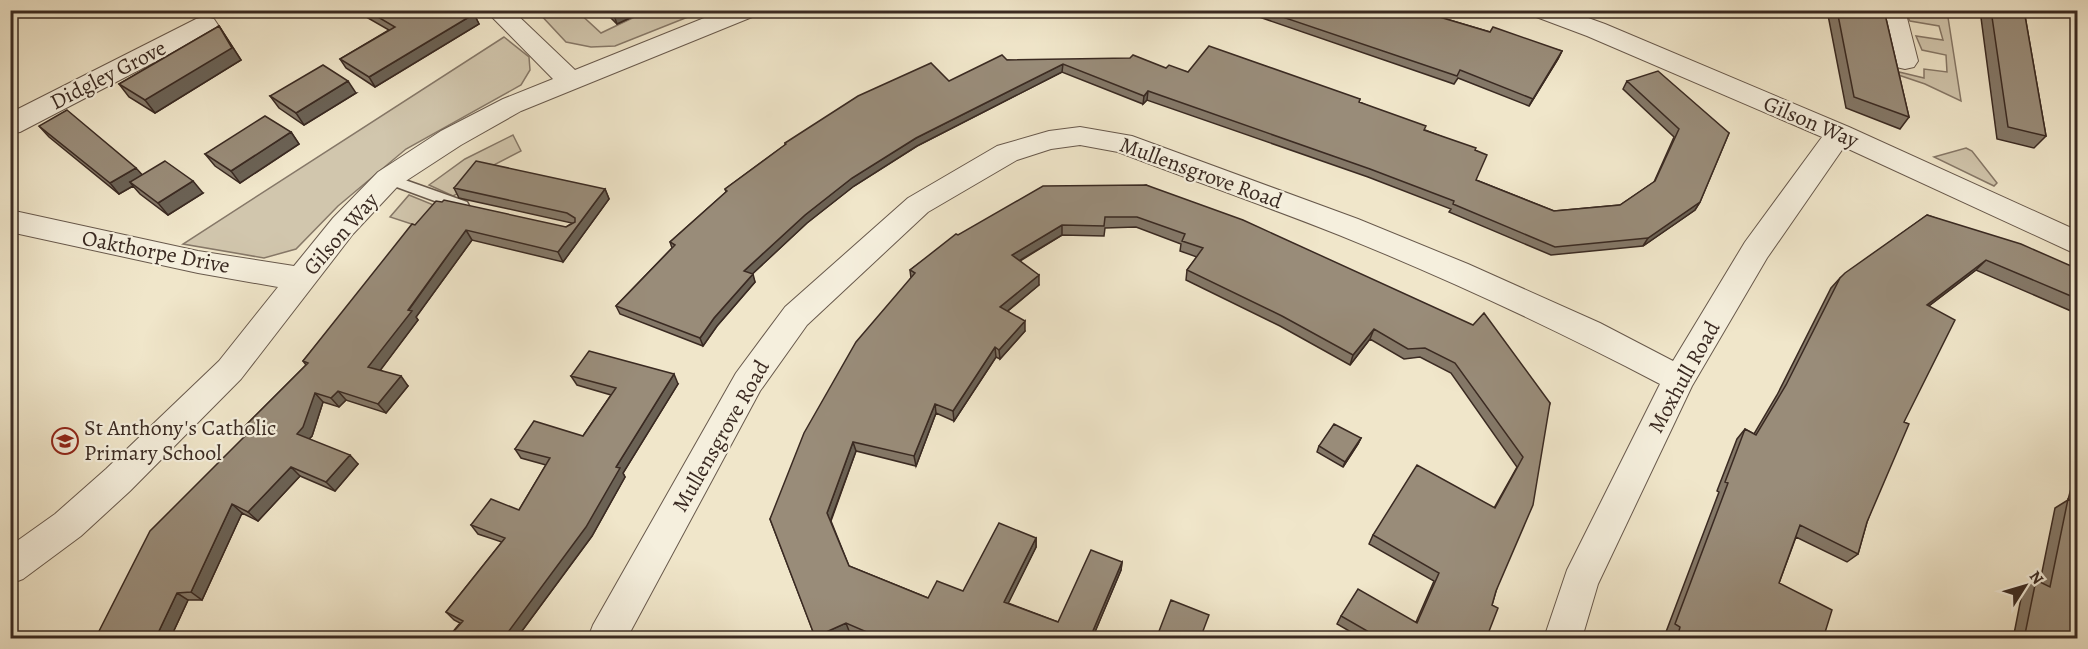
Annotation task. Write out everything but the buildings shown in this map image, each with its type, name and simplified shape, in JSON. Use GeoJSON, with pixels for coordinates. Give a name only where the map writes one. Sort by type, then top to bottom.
{"type":"FeatureCollection","features":[{"type":"Feature","properties":{"kind":"street"},"geometry":{"type":"LineString","coordinates":[[497,10],[570,80]]}},
{"type":"Feature","properties":{"kind":"street","name":"Gilson Way"},"geometry":{"type":"LineString","coordinates":[[10,567],[68,525],[118,480],[230,370],[343,226],[388,179],[451,138],[512,105],[747,10]]}},
{"type":"Feature","properties":{"kind":"street","name":"Gilson Way"},"geometry":{"type":"LineString","coordinates":[[1540,10],[1596,30],[1839,134],[2078,244]]}},
{"type":"Feature","properties":{"kind":"street"},"geometry":{"type":"LineString","coordinates":[[1892,10],[1905,61]]}},
{"type":"Feature","properties":{"kind":"street","name":"Didgley Grove"},"geometry":{"type":"LineString","coordinates":[[10,125],[205,25]]}},
{"type":"Feature","properties":{"kind":"street","name":"Moxhull Road"},"geometry":{"type":"LineString","coordinates":[[1563,639],[1580,582],[1679,379],[1756,250],[1839,134]]}},
{"type":"Feature","properties":{"kind":"street","name":"Mullensgrove Road"},"geometry":{"type":"LineString","coordinates":[[619,635],[748,382],[796,316],[918,205],[1007,153],[1049,140],[1080,136],[1122,143],[1348,226],[1589,332],[1679,379]]}},
{"type":"Feature","properties":{"kind":"street","name":"Oakthorpe Drive"},"geometry":{"type":"LineString","coordinates":[[10,221],[198,262],[301,279]]}},
{"type":"Feature","properties":{"kind":"lane"},"geometry":{"type":"LineString","coordinates":[[388,179],[450,203],[472,208]]}},
{"type":"Feature","properties":{"kind":"shaded area"},"geometry":{"type":"Polygon","coordinates":[[[1904,10],[1947,11],[1961,101],[1925,84],[1866,64],[1924,78],[1924,69],[1947,72],[1946,55],[1922,50],[1916,36],[1943,40],[1939,26],[1910,21],[1904,10]]]}},
{"type":"Feature","properties":{"kind":"shaded area"},"geometry":{"type":"Polygon","coordinates":[[[537,11],[577,11],[601,33],[647,11],[703,11],[615,46],[591,47],[566,42],[537,11]]]}},
{"type":"Feature","properties":{"kind":"shaded area"},"geometry":{"type":"Polygon","coordinates":[[[504,37],[529,57],[530,70],[521,85],[406,149],[338,206],[296,249],[264,258],[183,244],[504,37]]]}},
{"type":"Feature","properties":{"kind":"shaded area"},"geometry":{"type":"Polygon","coordinates":[[[513,135],[521,151],[482,171],[467,189],[453,196],[429,185],[465,159],[513,135]]]}},
{"type":"Feature","properties":{"kind":"shaded area"},"geometry":{"type":"Polygon","coordinates":[[[1966,148],[1972,151],[1997,183],[1994,186],[1934,157],[1966,148]]]}},
{"type":"Feature","properties":{"kind":"shaded area"},"geometry":{"type":"Polygon","coordinates":[[[409,195],[441,208],[427,229],[390,217],[409,195]]]}},
{"type":"Feature","properties":{"kind":"place","name":"St Anthony's Catholic Primary School"},"geometry":{"type":"Point","coordinates":[65,441]}}]}
